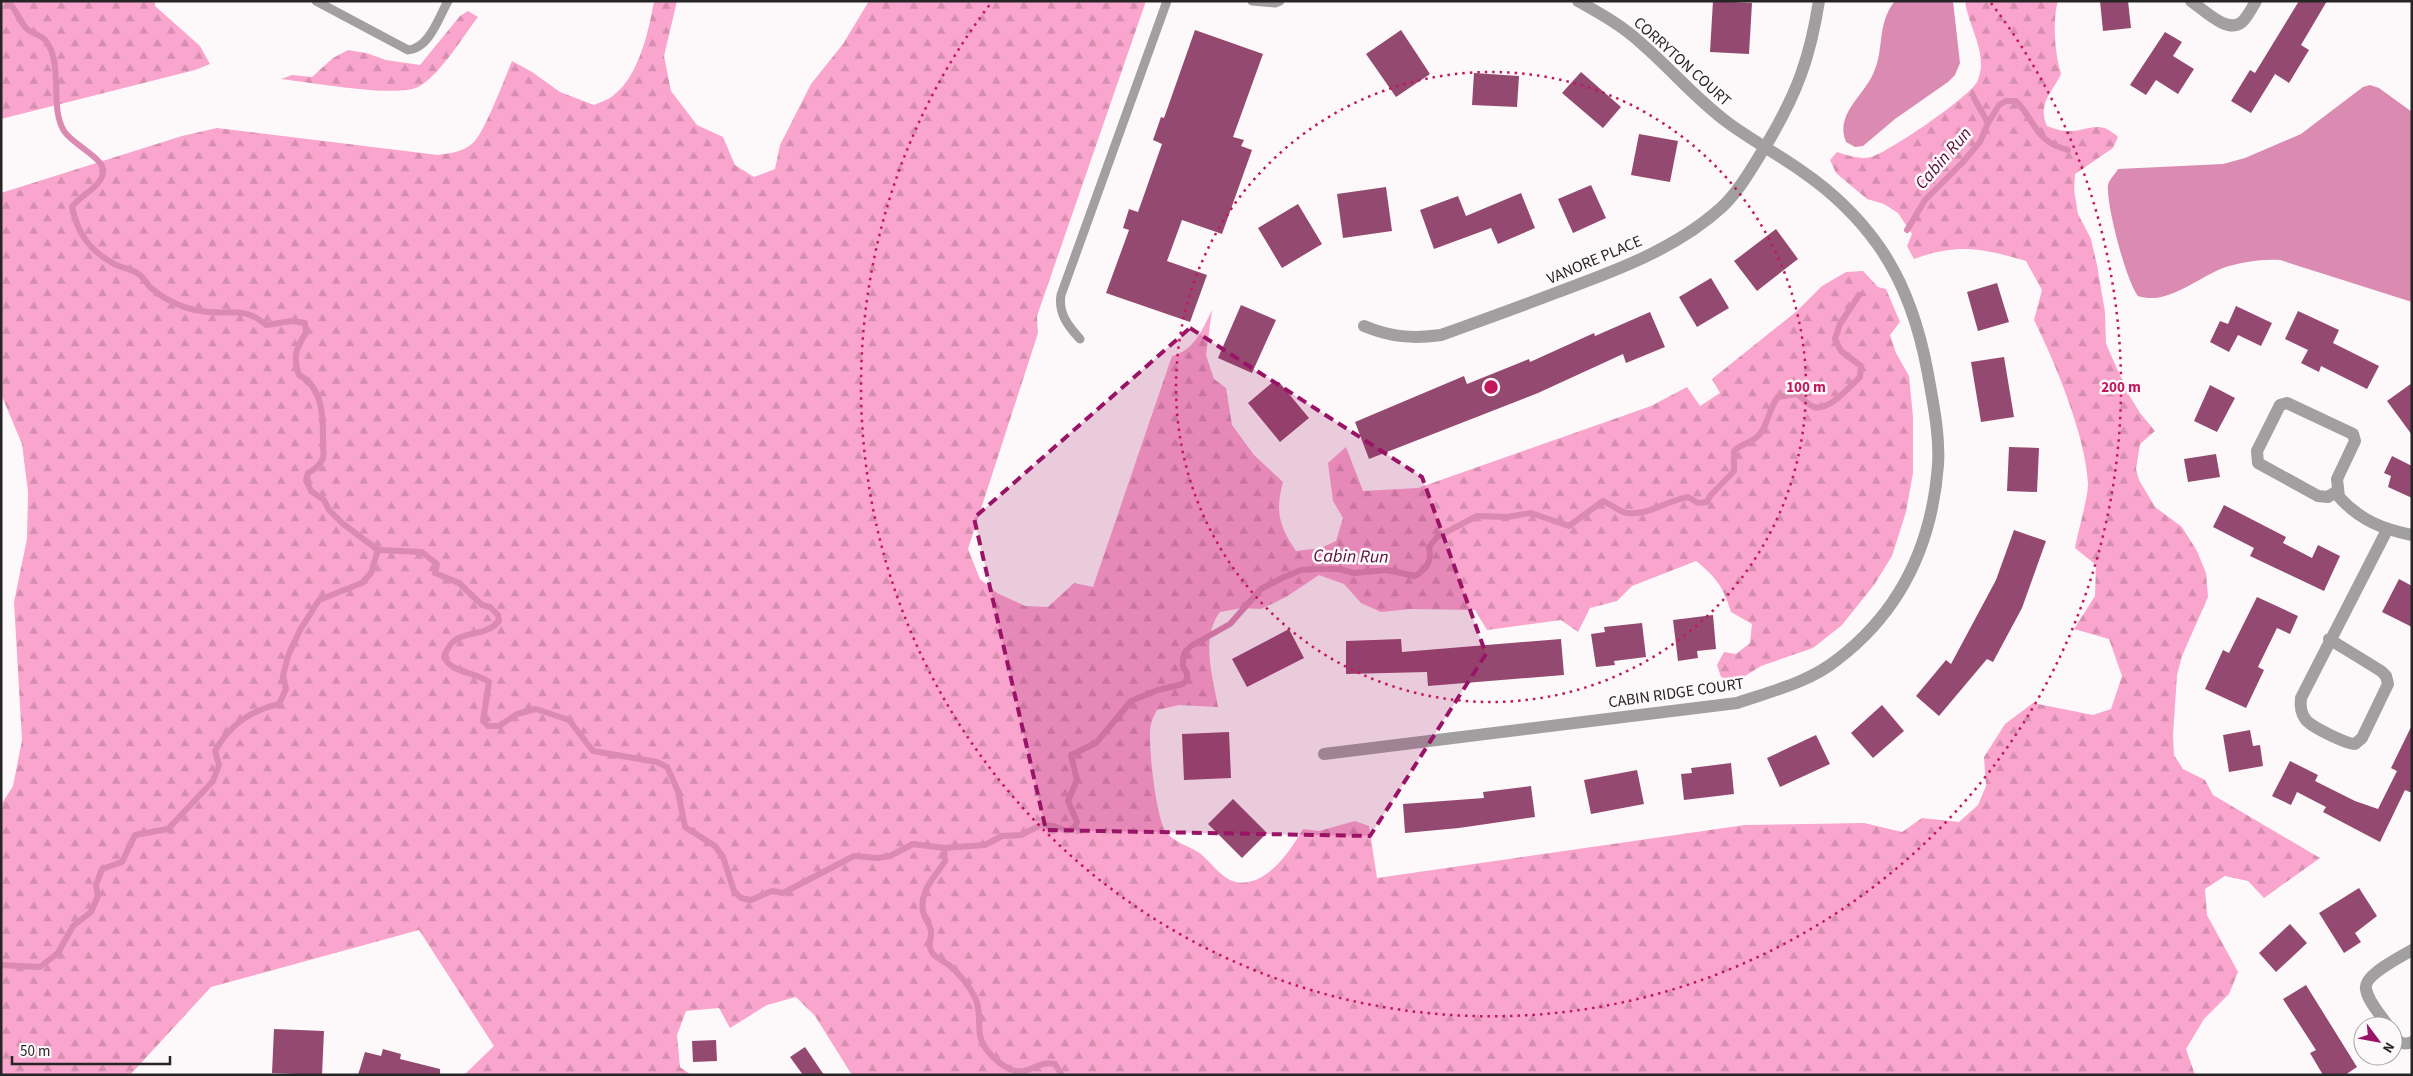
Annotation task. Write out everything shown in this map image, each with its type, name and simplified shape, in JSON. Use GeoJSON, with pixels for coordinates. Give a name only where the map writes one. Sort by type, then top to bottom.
{"type":"FeatureCollection","features":[{"type":"Feature","properties":{"kind":"street","name":"CORRYTON COURT"},"geometry":{"type":"LineString","coordinates":[[1578,1],[1607,17],[1641,42],[1726,122],[1764,147]]}},
{"type":"Feature","properties":{"kind":"street","name":"VANORE PLACE"},"geometry":{"type":"LineString","coordinates":[[1364,326],[1394,337],[1418,339],[1441,336],[1618,270],[1662,248],[1696,227],[1721,207],[1736,191],[1787,110],[1803,76],[1813,38],[1819,1]]}},
{"type":"Feature","properties":{"kind":"street"},"geometry":{"type":"LineString","coordinates":[[2191,1],[2226,25],[2233,26],[2242,23],[2256,1]]}},
{"type":"Feature","properties":{"kind":"street","name":"CABIN RIDGE COURT"},"geometry":{"type":"LineString","coordinates":[[1324,754],[1738,703],[1802,681],[1837,660],[1874,627],[1907,580],[1928,532],[1938,463],[1935,415],[1923,349],[1908,299],[1880,247],[1860,222],[1830,192],[1803,171],[1764,147]]}},
{"type":"Feature","properties":{"kind":"street"},"geometry":{"type":"LineString","coordinates":[[2337,491],[2328,496],[2318,496],[2258,463],[2257,451],[2280,405],[2287,403],[2353,434],[2355,441],[2337,479],[2339,498],[2366,521],[2387,530],[2412,535]]}},
{"type":"Feature","properties":{"kind":"street"},"geometry":{"type":"LineString","coordinates":[[2329,639],[2386,676],[2388,684],[2359,743],[2352,745],[2312,726],[2305,720],[2300,707],[2300,698],[2329,639],[2387,530]]}},
{"type":"Feature","properties":{"kind":"street"},"geometry":{"type":"LineString","coordinates":[[2381,1016],[2368,996],[2365,986],[2366,981],[2372,975],[2412,950]]}},
{"type":"Feature","properties":{"kind":"lane"},"geometry":{"type":"LineString","coordinates":[[316,1],[408,50],[414,50],[423,45],[448,1]]}},
{"type":"Feature","properties":{"kind":"lane"},"geometry":{"type":"LineString","coordinates":[[1080,340],[1068,326],[1062,312],[1061,294],[1167,1]]}},
{"type":"Feature","properties":{"kind":"lane"},"geometry":{"type":"LineString","coordinates":[[1252,1],[1275,3],[1280,1]]}},
{"type":"Feature","properties":{"kind":"highlighted area"},"geometry":{"type":"Polygon","coordinates":[[[1190,328],[1422,477],[1486,654],[1370,836],[1046,830],[974,518],[1190,328]]]}},
{"type":"Feature","properties":{"kind":"green space"},"geometry":{"type":"Polygon","coordinates":[[[1,1],[155,1],[155,6],[200,46],[210,64],[195,70],[1,119],[1,1]]]}},
{"type":"Feature","properties":{"kind":"green space"},"geometry":{"type":"Polygon","coordinates":[[[654,1],[677,1],[664,56],[671,91],[697,125],[723,137],[735,165],[754,177],[775,169],[780,145],[811,84],[843,44],[869,1],[1146,1],[1037,316],[1038,333],[968,549],[980,579],[997,593],[1025,606],[1048,607],[1074,583],[1093,587],[1172,356],[1187,349],[1192,344],[1201,332],[1212,310],[1206,355],[1214,379],[1226,388],[1232,425],[1254,455],[1283,482],[1279,502],[1280,518],[1282,526],[1296,551],[1321,548],[1336,541],[1343,518],[1333,501],[1328,463],[1346,447],[1363,491],[1418,488],[1651,406],[1687,387],[1700,406],[1720,393],[1712,379],[1797,311],[1822,286],[1846,272],[1863,271],[1878,287],[1886,289],[1900,322],[1890,335],[1896,353],[1909,376],[1913,417],[1913,473],[1906,512],[1892,556],[1874,585],[1842,625],[1813,648],[1761,666],[1737,681],[1721,677],[1717,665],[1724,652],[1736,654],[1750,643],[1752,624],[1731,612],[1718,584],[1696,561],[1632,586],[1617,601],[1590,608],[1578,632],[1561,620],[1487,630],[1475,610],[1410,609],[1381,612],[1361,603],[1344,584],[1319,575],[1286,597],[1261,609],[1242,608],[1220,612],[1214,622],[1209,646],[1211,671],[1218,707],[1179,705],[1157,710],[1151,724],[1151,762],[1159,812],[1166,832],[1177,841],[1202,855],[1225,877],[1236,882],[1247,882],[1267,874],[1276,866],[1303,829],[1319,831],[1355,821],[1369,826],[1377,878],[1745,825],[1864,823],[1902,832],[1922,818],[1959,822],[1978,805],[1986,786],[1984,757],[2005,724],[2033,703],[2093,715],[2111,709],[2122,676],[2109,639],[2074,629],[2095,596],[2096,565],[2075,548],[2088,490],[2086,465],[2082,444],[2068,400],[2034,320],[2042,290],[2026,261],[1996,253],[1983,250],[1957,249],[1914,259],[1907,246],[1912,234],[1898,213],[1884,204],[1867,199],[1836,173],[1830,160],[1837,152],[1862,158],[1880,153],[1927,124],[1971,90],[1978,79],[1981,59],[1965,1],[2058,1],[2055,18],[2055,38],[2061,74],[2047,99],[2044,118],[2047,126],[2059,130],[2074,131],[2099,127],[2111,131],[2118,137],[2113,148],[2075,174],[2074,190],[2078,214],[2091,239],[2097,265],[2105,312],[2106,344],[2129,395],[2140,413],[2155,431],[2140,444],[2136,469],[2139,480],[2155,507],[2182,527],[2197,551],[2206,573],[2208,597],[2182,656],[2177,675],[2173,735],[2174,755],[2183,769],[2205,780],[2213,795],[2320,858],[2264,898],[2248,881],[2225,876],[2205,889],[2207,915],[2238,972],[2229,994],[2204,1019],[2186,1049],[2195,1075],[852,1075],[815,1016],[796,997],[767,1005],[730,1028],[719,1008],[686,1011],[677,1035],[680,1067],[691,1075],[464,1075],[494,1046],[419,930],[211,987],[130,1075],[1,1075],[1,805],[13,786],[22,740],[14,602],[27,539],[28,492],[22,444],[1,394],[1,193],[182,136],[217,128],[438,155],[457,152],[466,148],[479,136],[512,61],[532,72],[560,92],[594,105],[613,96],[631,76],[637,64],[646,38],[654,1]]]}},
{"type":"Feature","properties":{"kind":"green space"},"geometry":{"type":"Polygon","coordinates":[[[468,11],[478,17],[442,65],[418,87],[392,91],[373,90],[281,79],[292,75],[312,77],[333,58],[348,50],[366,53],[386,60],[420,65],[460,16],[468,11]]]}},
{"type":"Feature","properties":{"kind":"shaded area"},"geometry":{"type":"Polygon","coordinates":[[[1895,1],[1953,1],[1960,63],[1955,75],[1948,82],[1895,119],[1863,146],[1855,147],[1846,142],[1844,123],[1851,107],[1868,83],[1877,65],[1885,19],[1895,1]]]}},
{"type":"Feature","properties":{"kind":"shaded area"},"geometry":{"type":"Polygon","coordinates":[[[2370,85],[2379,88],[2412,112],[2412,302],[2280,260],[2251,261],[2237,264],[2213,272],[2182,290],[2171,294],[2149,298],[2138,296],[2128,275],[2113,225],[2110,208],[2108,185],[2118,169],[2223,164],[2245,158],[2301,134],[2363,87],[2370,85]]]}},
{"type":"Feature","properties":{"kind":"building"},"geometry":{"type":"Polygon","coordinates":[[[1713,1],[1752,3],[1749,54],[1710,52],[1713,1]]]}},
{"type":"Feature","properties":{"kind":"building"},"geometry":{"type":"Polygon","coordinates":[[[2100,1],[2128,1],[2131,28],[2103,31],[2100,1]]]}},
{"type":"Feature","properties":{"kind":"building"},"geometry":{"type":"Polygon","coordinates":[[[2299,1],[2327,1],[2301,45],[2309,50],[2289,83],[2275,74],[2251,113],[2231,101],[2250,70],[2255,73],[2299,1]]]}},
{"type":"Feature","properties":{"kind":"building"},"geometry":{"type":"Polygon","coordinates":[[[1195,30],[1263,54],[1233,137],[1244,140],[1241,146],[1252,150],[1222,234],[1182,220],[1167,261],[1207,275],[1190,322],[1106,293],[1129,230],[1123,228],[1129,209],[1138,212],[1162,144],[1153,140],[1161,117],[1164,118],[1195,30]]]}},
{"type":"Feature","properties":{"kind":"building"},"geometry":{"type":"Polygon","coordinates":[[[1401,30],[1430,74],[1396,97],[1366,54],[1401,30]]]}},
{"type":"Feature","properties":{"kind":"building"},"geometry":{"type":"Polygon","coordinates":[[[2165,32],[2182,42],[2173,56],[2194,69],[2178,94],[2156,80],[2146,95],[2130,85],[2165,32]]]}},
{"type":"Feature","properties":{"kind":"building"},"geometry":{"type":"Polygon","coordinates":[[[1581,72],[1621,107],[1603,128],[1562,93],[1581,72]]]}},
{"type":"Feature","properties":{"kind":"building"},"geometry":{"type":"Polygon","coordinates":[[[1474,73],[1519,76],[1517,107],[1472,105],[1474,73]]]}},
{"type":"Feature","properties":{"kind":"building"},"geometry":{"type":"Polygon","coordinates":[[[1639,134],[1678,141],[1670,182],[1631,175],[1639,134]]]}},
{"type":"Feature","properties":{"kind":"building"},"geometry":{"type":"Polygon","coordinates":[[[1591,185],[1606,218],[1573,233],[1558,199],[1591,185]]]}},
{"type":"Feature","properties":{"kind":"building"},"geometry":{"type":"Polygon","coordinates":[[[1386,187],[1392,231],[1343,238],[1337,194],[1386,187]]]}},
{"type":"Feature","properties":{"kind":"building"},"geometry":{"type":"Polygon","coordinates":[[[1521,193],[1535,228],[1498,244],[1491,228],[1434,249],[1420,210],[1458,196],[1466,216],[1521,193]]]}},
{"type":"Feature","properties":{"kind":"building"},"geometry":{"type":"Polygon","coordinates":[[[1298,204],[1322,244],[1282,268],[1258,228],[1298,204]]]}},
{"type":"Feature","properties":{"kind":"building"},"geometry":{"type":"Polygon","coordinates":[[[1776,229],[1798,259],[1757,291],[1734,261],[1776,229]]]}},
{"type":"Feature","properties":{"kind":"building"},"geometry":{"type":"Polygon","coordinates":[[[1711,278],[1729,308],[1697,327],[1679,297],[1711,278]]]}},
{"type":"Feature","properties":{"kind":"building"},"geometry":{"type":"Polygon","coordinates":[[[1997,283],[2009,322],[1978,331],[1967,292],[1997,283]]]}},
{"type":"Feature","properties":{"kind":"building"},"geometry":{"type":"Polygon","coordinates":[[[1241,305],[1276,320],[1252,373],[1218,358],[1241,305]]]}},
{"type":"Feature","properties":{"kind":"building"},"geometry":{"type":"Polygon","coordinates":[[[2236,306],[2272,323],[2261,346],[2238,335],[2229,352],[2210,342],[2220,321],[2228,324],[2236,306]]]}},
{"type":"Feature","properties":{"kind":"building"},"geometry":{"type":"Polygon","coordinates":[[[2298,311],[2339,330],[2333,343],[2379,366],[2367,389],[2321,366],[2319,372],[2301,363],[2308,350],[2285,339],[2298,311]]]}},
{"type":"Feature","properties":{"kind":"building"},"geometry":{"type":"Polygon","coordinates":[[[1650,312],[1665,347],[1626,363],[1623,354],[1538,393],[1369,459],[1355,422],[1464,376],[1467,384],[1529,359],[1530,362],[1594,333],[1595,336],[1650,312]]]}},
{"type":"Feature","properties":{"kind":"building"},"geometry":{"type":"Polygon","coordinates":[[[2004,357],[2014,417],[1981,422],[1971,362],[2004,357]]]}},
{"type":"Feature","properties":{"kind":"building"},"geometry":{"type":"Polygon","coordinates":[[[1273,382],[1279,382],[1309,418],[1280,442],[1248,403],[1273,382]]]}},
{"type":"Feature","properties":{"kind":"building"},"geometry":{"type":"Polygon","coordinates":[[[2412,383],[2412,435],[2387,401],[2412,383]]]}},
{"type":"Feature","properties":{"kind":"building"},"geometry":{"type":"Polygon","coordinates":[[[2210,385],[2235,398],[2217,432],[2194,421],[2210,385]]]}},
{"type":"Feature","properties":{"kind":"building"},"geometry":{"type":"Polygon","coordinates":[[[2009,447],[2039,448],[2037,492],[2007,491],[2009,447]]]}},
{"type":"Feature","properties":{"kind":"building"},"geometry":{"type":"Polygon","coordinates":[[[2216,454],[2220,477],[2188,482],[2184,459],[2216,454]]]}},
{"type":"Feature","properties":{"kind":"building"},"geometry":{"type":"Polygon","coordinates":[[[2392,456],[2412,466],[2412,498],[2388,487],[2391,476],[2384,473],[2392,456]]]}},
{"type":"Feature","properties":{"kind":"building"},"geometry":{"type":"Polygon","coordinates":[[[2224,505],[2286,537],[2283,543],[2312,558],[2318,545],[2340,556],[2324,591],[2250,556],[2254,548],[2213,527],[2224,505]]]}},
{"type":"Feature","properties":{"kind":"building"},"geometry":{"type":"Polygon","coordinates":[[[2014,530],[2046,541],[2022,608],[1993,662],[1987,659],[1939,716],[1916,696],[1946,660],[1951,664],[1996,580],[2014,530]]]}},
{"type":"Feature","properties":{"kind":"building"},"geometry":{"type":"Polygon","coordinates":[[[2399,579],[2412,586],[2412,627],[2382,612],[2399,579]]]}},
{"type":"Feature","properties":{"kind":"building"},"geometry":{"type":"Polygon","coordinates":[[[2257,597],[2298,616],[2290,634],[2277,628],[2258,667],[2264,670],[2246,708],[2205,689],[2223,650],[2229,653],[2257,597]]]}},
{"type":"Feature","properties":{"kind":"building"},"geometry":{"type":"Polygon","coordinates":[[[1713,615],[1716,649],[1697,651],[1698,658],[1678,661],[1673,620],[1713,615]]]}},
{"type":"Feature","properties":{"kind":"building"},"geometry":{"type":"Polygon","coordinates":[[[1642,623],[1646,657],[1614,661],[1615,665],[1596,667],[1591,634],[1605,632],[1604,627],[1642,623]]]}},
{"type":"Feature","properties":{"kind":"building"},"geometry":{"type":"Polygon","coordinates":[[[1289,629],[1304,658],[1247,687],[1232,659],[1289,629]]]}},
{"type":"Feature","properties":{"kind":"building"},"geometry":{"type":"Polygon","coordinates":[[[1401,639],[1402,652],[1561,639],[1564,675],[1428,686],[1427,672],[1346,674],[1346,641],[1401,639]]]}},
{"type":"Feature","properties":{"kind":"building"},"geometry":{"type":"Polygon","coordinates":[[[1882,705],[1904,731],[1873,758],[1851,733],[1882,705]]]}},
{"type":"Feature","properties":{"kind":"building"},"geometry":{"type":"Polygon","coordinates":[[[2412,725],[2412,793],[2405,790],[2380,842],[2323,812],[2326,807],[2297,792],[2291,805],[2272,796],[2290,761],[2318,775],[2315,781],[2355,801],[2378,809],[2397,771],[2391,768],[2412,725]]]}},
{"type":"Feature","properties":{"kind":"building"},"geometry":{"type":"Polygon","coordinates":[[[2250,730],[2253,746],[2260,745],[2263,766],[2229,772],[2223,735],[2250,730]]]}},
{"type":"Feature","properties":{"kind":"building"},"geometry":{"type":"Polygon","coordinates":[[[1229,732],[1231,778],[1184,780],[1182,734],[1229,732]]]}},
{"type":"Feature","properties":{"kind":"building"},"geometry":{"type":"Polygon","coordinates":[[[1816,735],[1830,764],[1780,787],[1767,758],[1816,735]]]}},
{"type":"Feature","properties":{"kind":"building"},"geometry":{"type":"Polygon","coordinates":[[[1731,763],[1734,794],[1684,800],[1681,774],[1692,773],[1691,768],[1731,763]]]}},
{"type":"Feature","properties":{"kind":"building"},"geometry":{"type":"Polygon","coordinates":[[[1637,770],[1644,804],[1591,814],[1584,780],[1637,770]]]}},
{"type":"Feature","properties":{"kind":"building"},"geometry":{"type":"Polygon","coordinates":[[[1531,786],[1535,817],[1459,828],[1405,833],[1403,804],[1484,798],[1483,792],[1531,786]]]}},
{"type":"Feature","properties":{"kind":"building"},"geometry":{"type":"Polygon","coordinates":[[[1233,799],[1267,833],[1242,858],[1208,824],[1233,799]]]}},
{"type":"Feature","properties":{"kind":"building"},"geometry":{"type":"Polygon","coordinates":[[[2359,888],[2377,916],[2355,933],[2361,942],[2344,953],[2319,913],[2359,888]]]}},
{"type":"Feature","properties":{"kind":"building"},"geometry":{"type":"Polygon","coordinates":[[[2290,924],[2307,943],[2276,972],[2259,953],[2290,924]]]}},
{"type":"Feature","properties":{"kind":"building"},"geometry":{"type":"Polygon","coordinates":[[[2306,985],[2353,1061],[2353,1066],[2357,1067],[2345,1075],[2323,1075],[2310,1053],[2316,1050],[2283,999],[2306,985]]]}},
{"type":"Feature","properties":{"kind":"building"},"geometry":{"type":"Polygon","coordinates":[[[274,1029],[324,1031],[322,1075],[272,1073],[274,1029]]]}},
{"type":"Feature","properties":{"kind":"building"},"geometry":{"type":"Polygon","coordinates":[[[716,1040],[717,1061],[693,1062],[692,1041],[716,1040]]]}},
{"type":"Feature","properties":{"kind":"building"},"geometry":{"type":"Polygon","coordinates":[[[805,1047],[824,1075],[803,1075],[790,1057],[805,1047]]]}},
{"type":"Feature","properties":{"kind":"building"},"geometry":{"type":"Polygon","coordinates":[[[383,1049],[401,1054],[400,1059],[440,1069],[440,1075],[358,1075],[365,1052],[381,1056],[383,1049]]]}},
{"type":"Feature","properties":{"kind":"waterway","name":"Cabin Run"},"geometry":{"type":"LineString","coordinates":[[7,1],[27,29],[44,39],[51,51],[56,74],[57,110],[64,131],[102,165],[103,170],[100,181],[72,207],[78,226],[92,248],[116,265],[139,274],[155,291],[181,306],[210,312],[243,313],[258,319],[266,325],[292,321],[305,323],[306,333],[297,349],[296,364],[299,375],[314,388],[321,406],[324,453],[321,462],[308,473],[306,480],[311,491],[324,500],[329,510],[342,523],[378,550],[422,552],[437,564],[435,573],[459,583],[482,605],[490,607],[498,615],[499,621],[492,627],[455,640],[444,657],[452,667],[489,682],[483,721],[488,726],[499,726],[517,714],[536,709],[569,720],[593,751],[657,762],[667,767],[678,791],[685,827],[715,846],[723,857],[734,891],[741,898],[751,900],[772,891],[783,893],[854,856],[878,858],[890,856],[913,844],[944,848],[985,845],[1002,836],[1021,835],[1041,825],[1053,826],[1067,831],[1074,828],[1077,822],[1068,801],[1077,780],[1071,755],[1096,743],[1131,701],[1158,690],[1183,684],[1187,679],[1187,673],[1183,667],[1183,659],[1185,652],[1191,646],[1230,624],[1261,589],[1301,570],[1339,569],[1354,573],[1387,570],[1415,576],[1428,564],[1430,556],[1429,547],[1437,537],[1477,516],[1507,517],[1531,513],[1569,526],[1603,501],[1627,513],[1643,512],[1688,497],[1698,503],[1707,502],[1710,496],[1734,471],[1734,451],[1761,432],[1778,397],[1797,394],[1812,406],[1820,407],[1833,402],[1860,377],[1861,366],[1841,351],[1835,339],[1840,324],[1859,295]]}},
{"type":"Feature","properties":{"kind":"waterway"},"geometry":{"type":"LineString","coordinates":[[1974,98],[1988,123]]}},
{"type":"Feature","properties":{"kind":"waterway","name":"Cabin Run"},"geometry":{"type":"LineString","coordinates":[[1907,230],[1925,200],[1980,142],[1988,123],[1999,105],[2006,101],[2016,101],[2044,138],[2053,145],[2068,150]]}},
{"type":"Feature","properties":{"kind":"waterway"},"geometry":{"type":"LineString","coordinates":[[1,965],[40,967],[58,953],[73,926],[91,912],[98,896],[96,885],[102,869],[122,862],[135,835],[168,829],[213,781],[219,765],[215,751],[227,734],[250,715],[279,704],[286,689],[283,676],[288,656],[300,630],[319,600],[362,583],[371,573],[378,550]]}},
{"type":"Feature","properties":{"kind":"waterway"},"geometry":{"type":"LineString","coordinates":[[944,848],[945,861],[928,886],[922,907],[931,930],[931,951],[949,965],[971,990],[976,999],[981,1040],[992,1056],[1007,1068],[1018,1071],[1028,1070],[1043,1064],[1055,1064],[1062,1075]]}}]}
